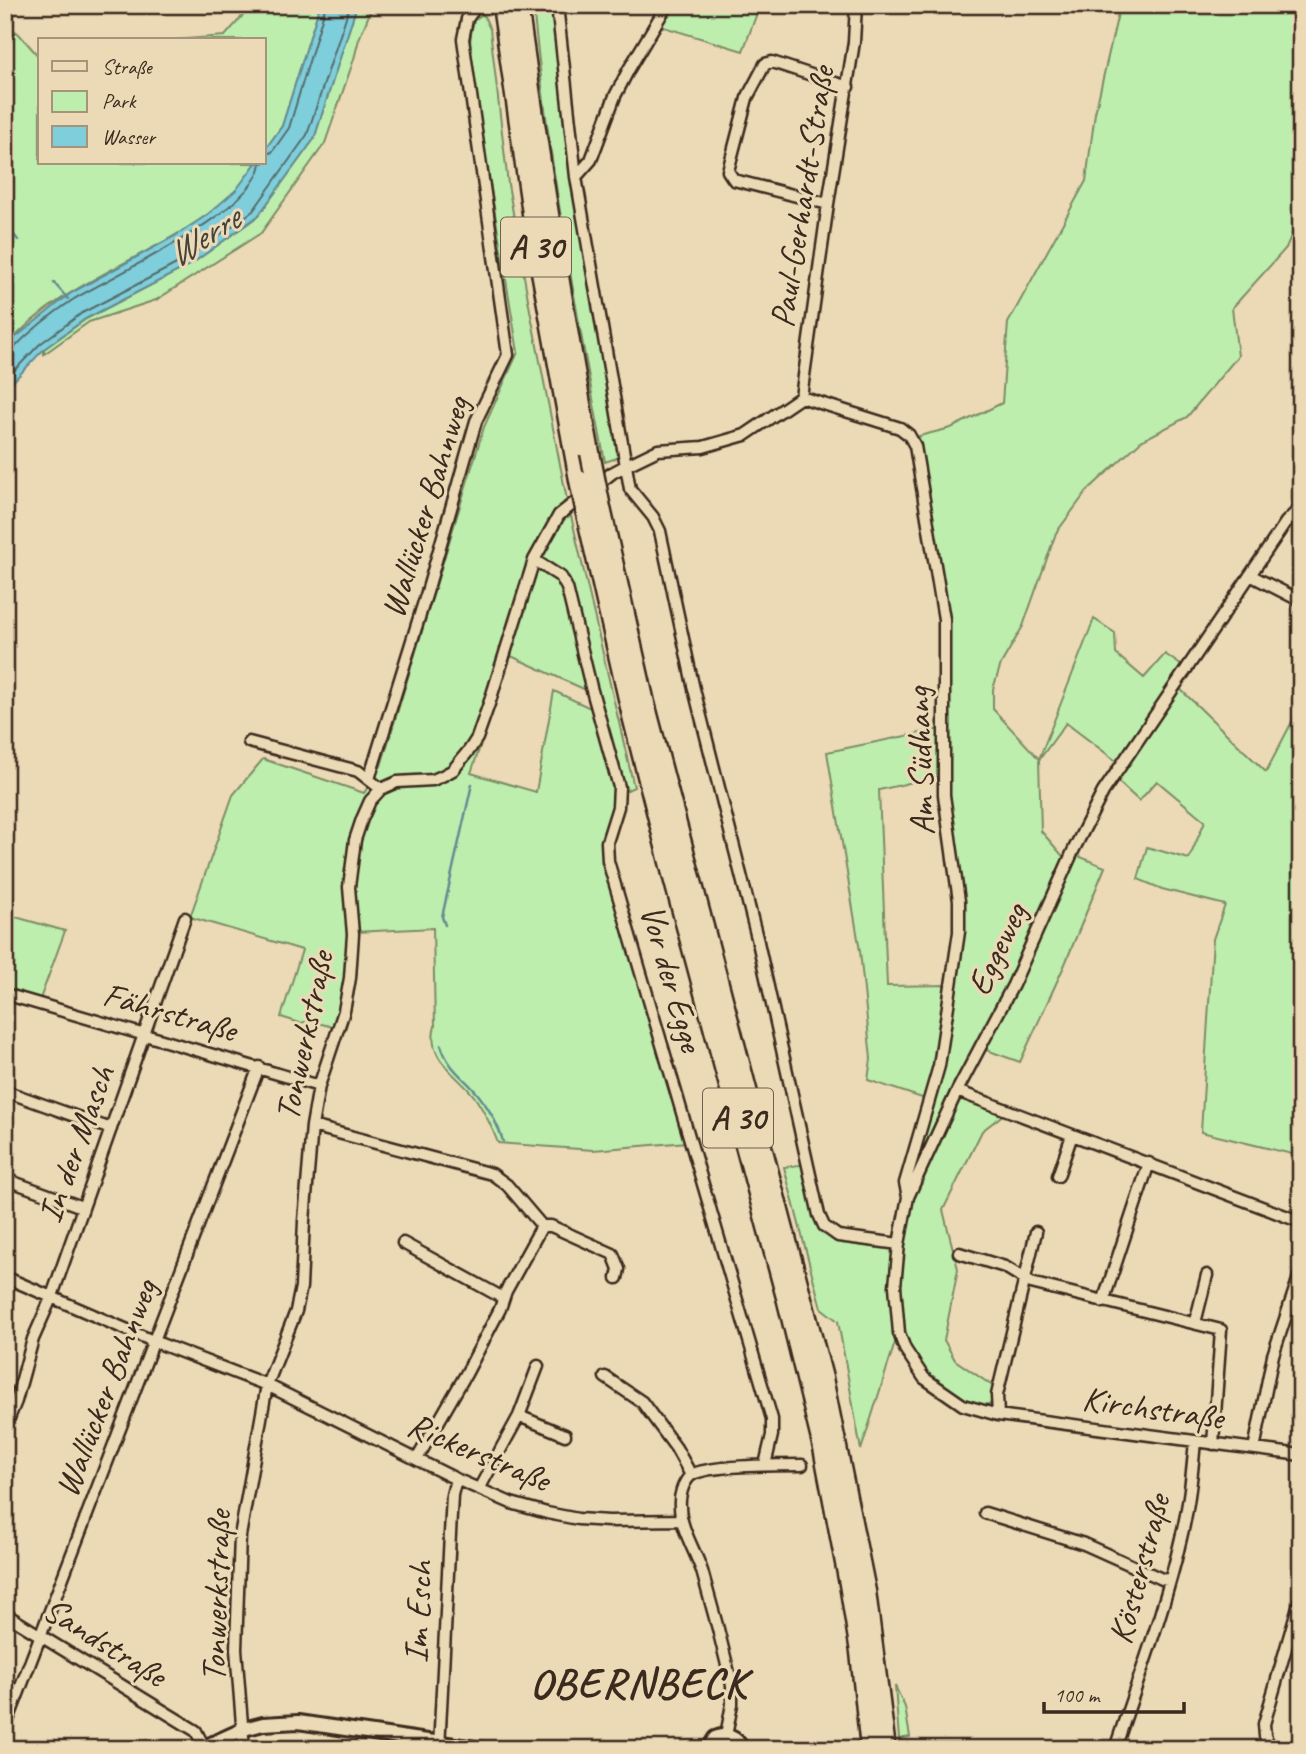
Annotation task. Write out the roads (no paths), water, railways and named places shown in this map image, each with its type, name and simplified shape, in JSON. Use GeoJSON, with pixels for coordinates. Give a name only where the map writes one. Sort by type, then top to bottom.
{"type":"FeatureCollection","features":[{"type":"Feature","properties":{"kind":"highway","name":"A 30"},"geometry":{"type":"LineString","coordinates":[[510,7],[590,453],[594,511],[823,1378],[866,1591],[876,1726],[870,1749]]}},
{"type":"Feature","properties":{"kind":"highway","name":"A 30"},"geometry":{"type":"LineString","coordinates":[[510,7],[538,256],[579,480],[594,511]]}},
{"type":"Feature","properties":{"kind":"highway","name":"A 30"},"geometry":{"type":"LineString","coordinates":[[876,1726],[886,1749]]}},
{"type":"Feature","properties":{"kind":"street","name":"Wallücker Bahnweg"},"geometry":{"type":"LineString","coordinates":[[369,779],[476,421],[508,355],[463,39],[467,19],[477,5]]}},
{"type":"Feature","properties":{"kind":"street"},"geometry":{"type":"LineString","coordinates":[[557,5],[576,177],[625,466],[630,489],[653,517],[660,531],[693,685],[758,942],[819,1215],[824,1226],[838,1236],[899,1244]]}},
{"type":"Feature","properties":{"kind":"street"},"geometry":{"type":"LineString","coordinates":[[576,177],[591,160],[620,87],[667,5]]}},
{"type":"Feature","properties":{"kind":"street","name":"Paul-Gerhardt-Straße"},"geometry":{"type":"LineString","coordinates":[[801,397],[828,204],[848,87],[856,5]]}},
{"type":"Feature","properties":{"kind":"street"},"geometry":{"type":"LineString","coordinates":[[828,204],[734,180],[728,171],[747,98],[765,64],[772,62],[848,87]]}},
{"type":"Feature","properties":{"kind":"street"},"geometry":{"type":"LineString","coordinates":[[250,743],[358,771],[381,789],[397,782],[433,780],[453,770],[477,738],[534,560],[559,515],[612,473],[625,466],[658,450],[703,447],[745,435],[801,397]]}},
{"type":"Feature","properties":{"kind":"street","name":"Am Südhang"},"geometry":{"type":"LineString","coordinates":[[801,397],[900,428],[909,435],[915,446],[944,619],[944,795],[958,901],[959,933],[939,1066],[905,1183],[908,1197]]}},
{"type":"Feature","properties":{"kind":"street","name":"Eggeweg"},"geometry":{"type":"LineString","coordinates":[[998,1415],[963,1405],[924,1378],[898,1333],[895,1286],[899,1244],[908,1197],[957,1091],[1013,985],[1074,849],[1103,792],[1286,522],[1301,507]]}},
{"type":"Feature","properties":{"kind":"street","name":"Vor der Egge"},"geometry":{"type":"LineString","coordinates":[[534,560],[561,577],[567,588],[590,687],[619,787],[618,807],[607,842],[608,861],[772,1419],[772,1435],[765,1465]]}},
{"type":"Feature","properties":{"kind":"street"},"geometry":{"type":"LineString","coordinates":[[1250,575],[1301,601]]}},
{"type":"Feature","properties":{"kind":"street","name":"Tonwerkstraße"},"geometry":{"type":"LineString","coordinates":[[244,1749],[236,1649],[240,1536],[268,1385],[296,1311],[301,1287],[312,1126],[319,1086],[344,1011],[350,978],[353,934],[349,887],[355,839],[370,801],[381,789]]}},
{"type":"Feature","properties":{"kind":"street","name":"In der Masch"},"geometry":{"type":"LineString","coordinates":[[5,1428],[16,1401],[33,1339],[52,1296],[185,918]]}},
{"type":"Feature","properties":{"kind":"street","name":"Fährstraße"},"geometry":{"type":"LineString","coordinates":[[5,994],[319,1086]]}},
{"type":"Feature","properties":{"kind":"street","name":"Wallücker Bahnweg"},"geometry":{"type":"LineString","coordinates":[[5,1728],[259,1067]]}},
{"type":"Feature","properties":{"kind":"street"},"geometry":{"type":"LineString","coordinates":[[5,1091],[111,1129]]}},
{"type":"Feature","properties":{"kind":"street"},"geometry":{"type":"LineString","coordinates":[[957,1091],[1301,1222]]}},
{"type":"Feature","properties":{"kind":"street"},"geometry":{"type":"LineString","coordinates":[[312,1126],[492,1174],[507,1185],[542,1226],[551,1226],[613,1254],[619,1269],[617,1278]]}},
{"type":"Feature","properties":{"kind":"street"},"geometry":{"type":"LineString","coordinates":[[1058,1176],[1072,1135]]}},
{"type":"Feature","properties":{"kind":"street"},"geometry":{"type":"LineString","coordinates":[[1103,1302],[1149,1163]]}},
{"type":"Feature","properties":{"kind":"street"},"geometry":{"type":"LineString","coordinates":[[5,1179],[82,1207]]}},
{"type":"Feature","properties":{"kind":"street"},"geometry":{"type":"LineString","coordinates":[[417,1459],[466,1374],[542,1226]]}},
{"type":"Feature","properties":{"kind":"street"},"geometry":{"type":"LineString","coordinates":[[998,1415],[997,1395],[1036,1232]]}},
{"type":"Feature","properties":{"kind":"street"},"geometry":{"type":"LineString","coordinates":[[403,1243],[503,1298]]}},
{"type":"Feature","properties":{"kind":"street"},"geometry":{"type":"LineString","coordinates":[[959,1253],[1005,1267],[1031,1283],[1221,1330],[1213,1444]]}},
{"type":"Feature","properties":{"kind":"street"},"geometry":{"type":"LineString","coordinates":[[1254,1449],[1273,1355],[1301,1271]]}},
{"type":"Feature","properties":{"kind":"street"},"geometry":{"type":"LineString","coordinates":[[1195,1324],[1207,1275]]}},
{"type":"Feature","properties":{"kind":"street","name":"Rickerstraße"},"geometry":{"type":"LineString","coordinates":[[5,1277],[153,1341],[268,1385],[456,1479],[528,1509],[579,1519],[681,1520]]}},
{"type":"Feature","properties":{"kind":"street"},"geometry":{"type":"LineString","coordinates":[[479,1489],[519,1416],[538,1366]]}},
{"type":"Feature","properties":{"kind":"street"},"geometry":{"type":"LineString","coordinates":[[605,1377],[642,1402],[676,1448],[691,1475]]}},
{"type":"Feature","properties":{"kind":"street","name":"Kirchstraße"},"geometry":{"type":"LineString","coordinates":[[998,1415],[1301,1455]]}},
{"type":"Feature","properties":{"kind":"street"},"geometry":{"type":"LineString","coordinates":[[519,1416],[565,1435]]}},
{"type":"Feature","properties":{"kind":"street","name":"Kösterstraße"},"geometry":{"type":"LineString","coordinates":[[1115,1749],[1170,1580],[1186,1518],[1195,1441]]}},
{"type":"Feature","properties":{"kind":"street"},"geometry":{"type":"LineString","coordinates":[[726,1736],[732,1704],[729,1670],[701,1571],[681,1520],[681,1493],[691,1475],[702,1472],[765,1465],[802,1465]]}},
{"type":"Feature","properties":{"kind":"street","name":"Im Esch"},"geometry":{"type":"LineString","coordinates":[[439,1746],[452,1495],[456,1479]]}},
{"type":"Feature","properties":{"kind":"street"},"geometry":{"type":"LineString","coordinates":[[985,1513],[1084,1544],[1170,1580]]}},
{"type":"Feature","properties":{"kind":"street"},"geometry":{"type":"LineString","coordinates":[[1271,1749],[1265,1736],[1264,1724],[1301,1596]]}},
{"type":"Feature","properties":{"kind":"street","name":"Sandstraße"},"geometry":{"type":"LineString","coordinates":[[5,1615],[196,1731],[202,1748]]}},
{"type":"Feature","properties":{"kind":"street"},"geometry":{"type":"LineString","coordinates":[[202,1748],[244,1729],[263,1724],[298,1722],[439,1746],[482,1749]]}},
{"type":"Feature","properties":{"kind":"street"},"geometry":{"type":"LineString","coordinates":[[708,1749],[715,1738],[726,1736],[736,1740],[742,1749]]}},
{"type":"Feature","properties":{"kind":"street"},"geometry":{"type":"LineString","coordinates":[[808,1749],[830,1749]]}},
{"type":"Feature","properties":{"kind":"water","name":"Werre"},"geometry":{"type":"Polygon","coordinates":[[[320,5],[357,5],[314,139],[258,216],[190,265],[85,319],[44,349],[5,390],[5,348],[11,341],[71,293],[175,236],[207,215],[236,190],[255,164],[266,164],[266,148],[282,126],[320,5]]]}},
{"type":"Feature","properties":{"kind":"waterway"},"geometry":{"type":"LineString","coordinates":[[5,224],[18,240]]}},
{"type":"Feature","properties":{"kind":"waterway"},"geometry":{"type":"LineString","coordinates":[[54,283],[68,299]]}},
{"type":"Feature","properties":{"kind":"waterway"},"geometry":{"type":"LineString","coordinates":[[445,925],[442,917],[472,784]]}},
{"type":"Feature","properties":{"kind":"waterway"},"geometry":{"type":"LineString","coordinates":[[441,1045],[453,1068],[487,1107],[503,1141]]}},
{"type":"Feature","properties":{"kind":"district","name":"OBERNBECK"},"geometry":{"type":"Point","coordinates":[639,1683]}}]}
